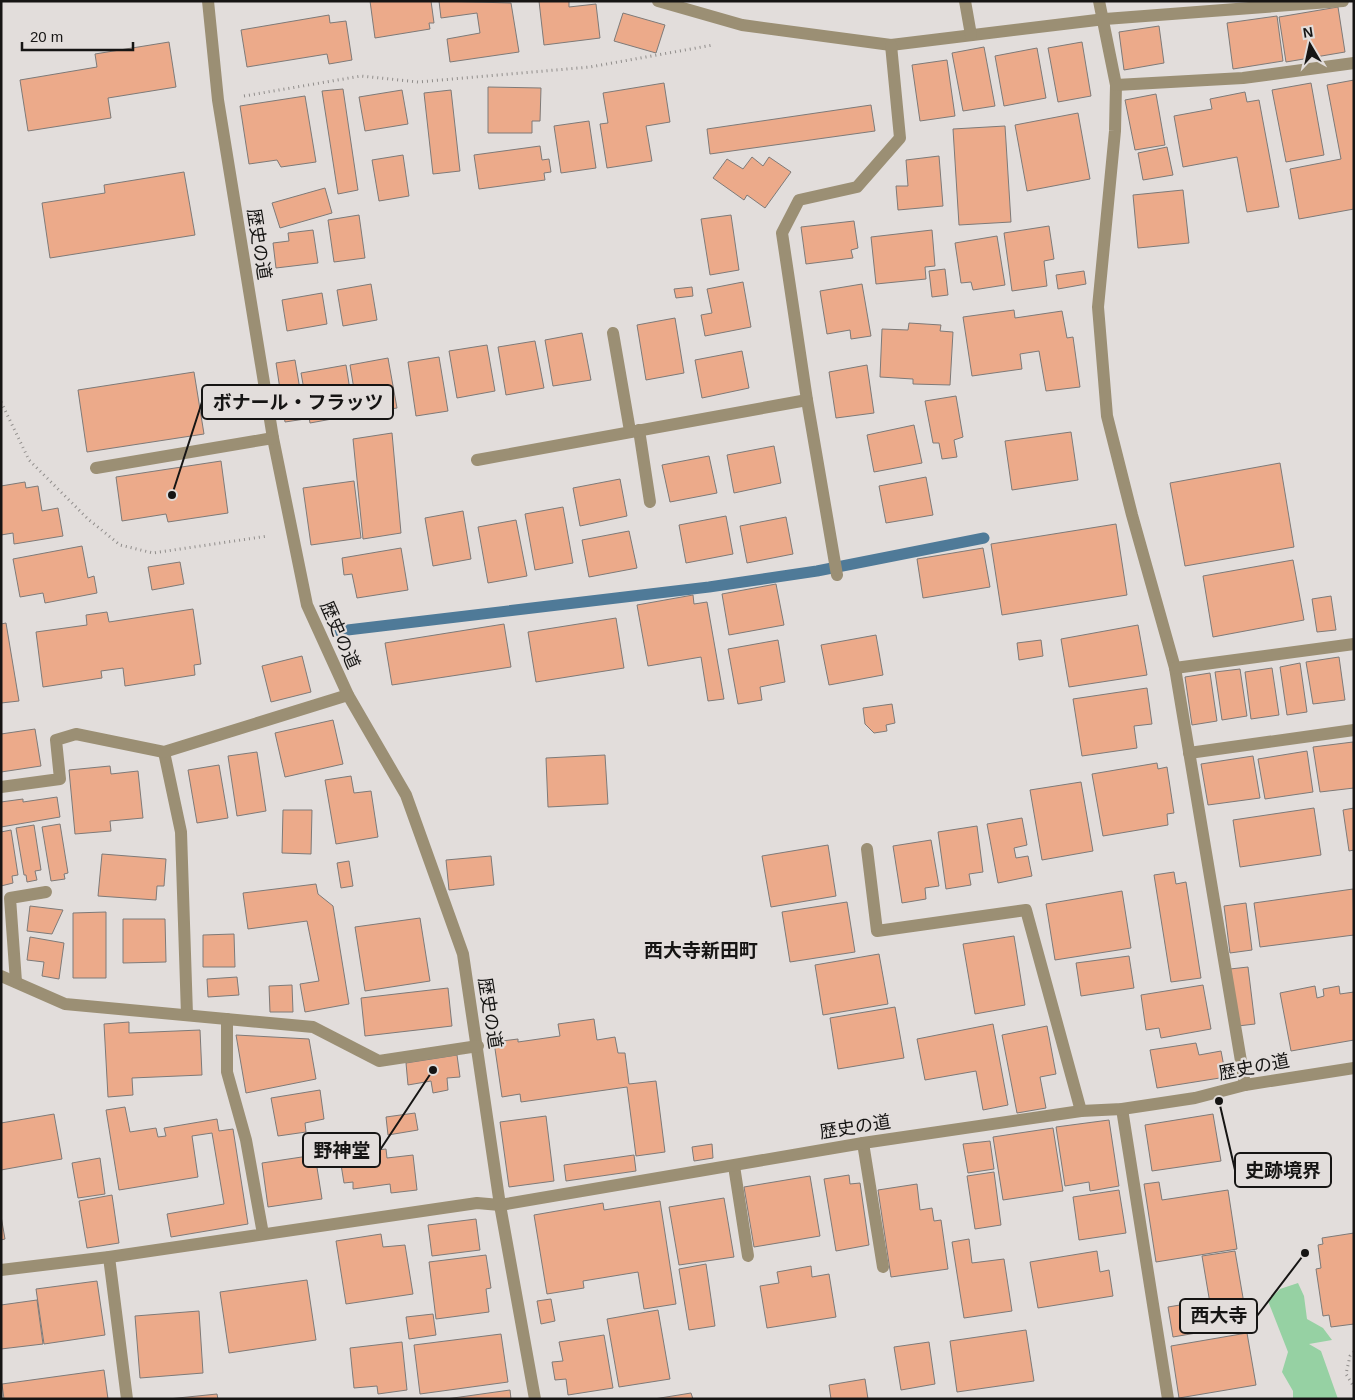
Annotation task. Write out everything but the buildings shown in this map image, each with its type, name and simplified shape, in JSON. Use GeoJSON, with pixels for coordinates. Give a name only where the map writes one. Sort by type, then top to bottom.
{"type":"FeatureCollection","features":[{"type":"Feature","properties":{"kind":"street","name":"歴史の道"},"geometry":{"type":"LineString","coordinates":[[208,1],[218,100],[273,438],[290,532],[307,605],[348,695],[406,795],[463,954],[500,1205],[863,1143],[1081,1111],[1122,1109],[1195,1098],[1245,1085],[1354,1068]]}},
{"type":"Feature","properties":{"kind":"street"},"geometry":{"type":"LineString","coordinates":[[658,1],[742,25],[892,45],[1105,19],[1343,1]]}},
{"type":"Feature","properties":{"kind":"street"},"geometry":{"type":"LineString","coordinates":[[966,1],[971,36]]}},
{"type":"Feature","properties":{"kind":"street"},"geometry":{"type":"LineString","coordinates":[[1100,1],[1105,19],[1116,86],[1115,131],[1098,307],[1107,416],[1132,515],[1175,668],[1245,1085]]}},
{"type":"Feature","properties":{"kind":"street"},"geometry":{"type":"LineString","coordinates":[[838,575],[807,400],[782,232],[799,200],[857,188],[900,138],[892,45]]}},
{"type":"Feature","properties":{"kind":"street"},"geometry":{"type":"LineString","coordinates":[[1116,86],[1243,78],[1354,63]]}},
{"type":"Feature","properties":{"kind":"street"},"geometry":{"type":"LineString","coordinates":[[613,333],[650,502]]}},
{"type":"Feature","properties":{"kind":"street"},"geometry":{"type":"LineString","coordinates":[[477,460],[807,400]]}},
{"type":"Feature","properties":{"kind":"street"},"geometry":{"type":"LineString","coordinates":[[96,468],[273,438]]}},
{"type":"Feature","properties":{"kind":"street"},"geometry":{"type":"LineString","coordinates":[[1175,668],[1354,644]]}},
{"type":"Feature","properties":{"kind":"street"},"geometry":{"type":"LineString","coordinates":[[1,787],[60,779],[56,740],[76,734],[164,752],[348,695]]}},
{"type":"Feature","properties":{"kind":"street"},"geometry":{"type":"LineString","coordinates":[[1188,753],[1354,730]]}},
{"type":"Feature","properties":{"kind":"street"},"geometry":{"type":"LineString","coordinates":[[164,752],[181,832],[187,1015]]}},
{"type":"Feature","properties":{"kind":"street"},"geometry":{"type":"LineString","coordinates":[[867,849],[877,931],[1026,910],[1081,1111]]}},
{"type":"Feature","properties":{"kind":"street"},"geometry":{"type":"LineString","coordinates":[[16,982],[10,898],[46,892]]}},
{"type":"Feature","properties":{"kind":"street"},"geometry":{"type":"LineString","coordinates":[[1,976],[65,1004],[313,1027],[379,1061],[478,1046]]}},
{"type":"Feature","properties":{"kind":"street"},"geometry":{"type":"LineString","coordinates":[[226,1019],[227,1072],[246,1140],[263,1234]]}},
{"type":"Feature","properties":{"kind":"street"},"geometry":{"type":"LineString","coordinates":[[1122,1109],[1168,1399]]}},
{"type":"Feature","properties":{"kind":"street"},"geometry":{"type":"LineString","coordinates":[[863,1143],[883,1267]]}},
{"type":"Feature","properties":{"kind":"street"},"geometry":{"type":"LineString","coordinates":[[734,1166],[748,1256]]}},
{"type":"Feature","properties":{"kind":"street"},"geometry":{"type":"LineString","coordinates":[[1,1270],[109,1257],[477,1203],[500,1205],[535,1399]]}},
{"type":"Feature","properties":{"kind":"street"},"geometry":{"type":"LineString","coordinates":[[109,1257],[127,1399]]}},
{"type":"Feature","properties":{"kind":"path"},"geometry":{"type":"LineString","coordinates":[[218,100],[361,76],[418,82],[590,67],[722,44]]}},
{"type":"Feature","properties":{"kind":"path"},"geometry":{"type":"LineString","coordinates":[[1,402],[29,460],[88,519],[120,546],[153,553],[290,532]]}},
{"type":"Feature","properties":{"kind":"path"},"geometry":{"type":"LineString","coordinates":[[1354,1352],[1350,1356],[1346,1374],[1354,1387]]}},
{"type":"Feature","properties":{"kind":"green space"},"geometry":{"type":"Polygon","coordinates":[[[1298,1283],[1304,1296],[1307,1319],[1323,1328],[1332,1340],[1309,1344],[1321,1351],[1338,1399],[1293,1399],[1293,1391],[1282,1372],[1288,1352],[1268,1301],[1280,1289],[1298,1283]]]}},
{"type":"Feature","properties":{"kind":"waterway"},"geometry":{"type":"LineString","coordinates":[[339,631],[709,587],[817,571],[984,538]]}},
{"type":"Feature","properties":{"kind":"place","name":"ボナール・フラッツ"},"geometry":{"type":"Point","coordinates":[172,495]}},
{"type":"Feature","properties":{"kind":"place","name":"野神堂"},"geometry":{"type":"Point","coordinates":[433,1070]}},
{"type":"Feature","properties":{"kind":"place","name":"史跡境界"},"geometry":{"type":"Point","coordinates":[1219,1101]}},
{"type":"Feature","properties":{"kind":"place","name":"西大寺"},"geometry":{"type":"Point","coordinates":[1305,1253]}},
{"type":"Feature","properties":{"kind":"district","name":"西大寺新田町"},"geometry":{"type":"Point","coordinates":[701,950]}}]}
